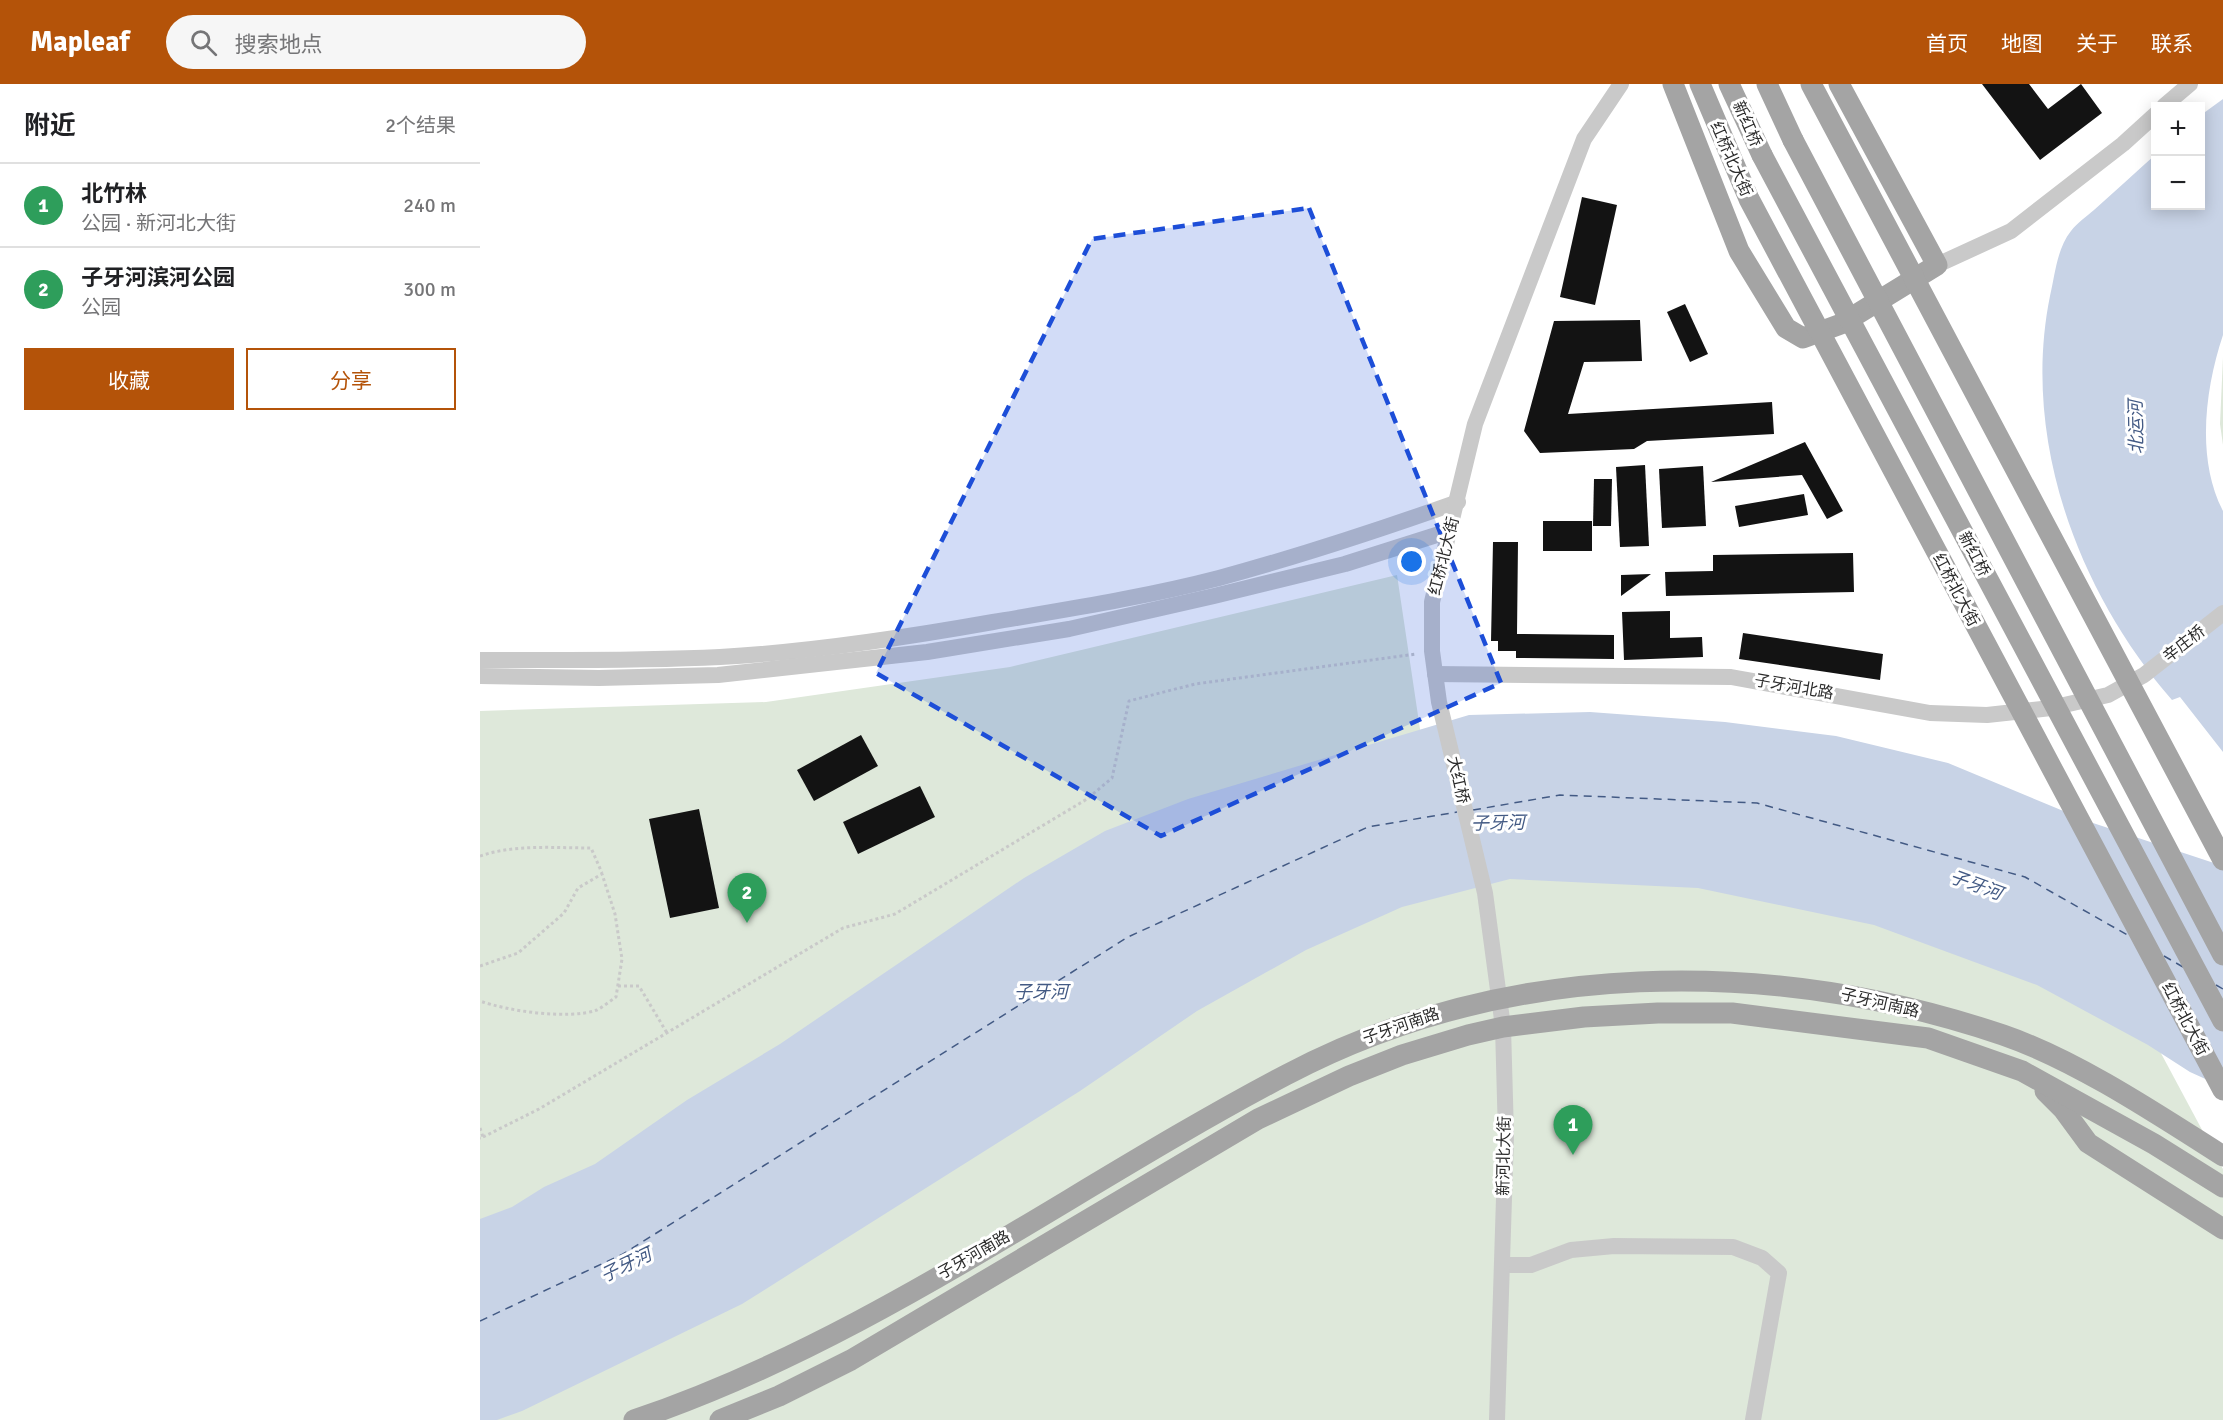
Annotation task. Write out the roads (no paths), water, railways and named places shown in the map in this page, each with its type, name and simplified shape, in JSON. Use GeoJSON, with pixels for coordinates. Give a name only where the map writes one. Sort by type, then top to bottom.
{"type":"FeatureCollection","features":[{"type":"Feature","properties":{"kind":"main road"},"geometry":{"type":"LineString","coordinates":[[1672,84],[1739,251],[1786,328],[1803,338],[1841,324],[1936,265],[1839,84]]}},
{"type":"Feature","properties":{"kind":"main road","name":"红桥北大街"},"geometry":{"type":"LineString","coordinates":[[1700,84],[1725,146],[1770,240],[2223,1090]]}},
{"type":"Feature","properties":{"kind":"main road","name":"新红桥"},"geometry":{"type":"LineString","coordinates":[[1730,84],[1762,155],[2223,1021]]}},
{"type":"Feature","properties":{"kind":"main road","name":"新红桥"},"geometry":{"type":"LineString","coordinates":[[1767,84],[1793,140],[2223,955]]}},
{"type":"Feature","properties":{"kind":"main road"},"geometry":{"type":"LineString","coordinates":[[1811,84],[2223,860]]}},
{"type":"Feature","properties":{"kind":"main road","name":"子牙河南路"},"geometry":{"type":"LineString","coordinates":[[634,1420],[758,1372],[874,1313],[1287,1074],[1378,1033],[1461,1006],[1499,997],[1598,984],[1663,981],[1796,986],[1878,1000],[2005,1035],[2068,1063],[2223,1156]]}},
{"type":"Feature","properties":{"kind":"main road"},"geometry":{"type":"LineString","coordinates":[[1461,1006],[1475,1009],[1479,1018],[1476,1030],[1468,1035]]}},
{"type":"Feature","properties":{"kind":"main road","name":"子牙河南路"},"geometry":{"type":"LineString","coordinates":[[720,1420],[779,1396],[851,1360],[1277,1109],[1370,1067],[1468,1035],[1503,1027],[1647,1013],[1732,1013],[1928,1038],[2022,1071],[2154,1144],[2223,1187]]}},
{"type":"Feature","properties":{"kind":"main road"},"geometry":{"type":"LineString","coordinates":[[2022,1071],[2063,1109],[2088,1143],[2223,1230]]}},
{"type":"Feature","properties":{"kind":"street","name":"红桥北大街"},"geometry":{"type":"LineString","coordinates":[[1439,702],[1432,651],[1432,602],[1475,424],[1584,139],[1621,84]]}},
{"type":"Feature","properties":{"kind":"street"},"geometry":{"type":"LineString","coordinates":[[2169,102],[2190,84]]}},
{"type":"Feature","properties":{"kind":"street"},"geometry":{"type":"LineString","coordinates":[[1936,265],[2011,231],[2123,144],[2151,119]]}},
{"type":"Feature","properties":{"kind":"street"},"geometry":{"type":"LineString","coordinates":[[480,660],[721,657],[851,645],[933,633],[1072,608],[1217,578],[1348,541],[1458,502]]}},
{"type":"Feature","properties":{"kind":"street"},"geometry":{"type":"LineString","coordinates":[[480,676],[599,678],[718,675],[927,652],[1069,629],[1191,601],[1345,564],[1449,531]]}},
{"type":"Feature","properties":{"kind":"street","name":"辛庄桥"},"geometry":{"type":"LineString","coordinates":[[2144,675],[2223,612]]}},
{"type":"Feature","properties":{"kind":"street","name":"子牙河北路"},"geometry":{"type":"LineString","coordinates":[[1435,674],[1731,677],[1930,713],[1987,715],[2051,708],[2108,695],[2144,675]]}},
{"type":"Feature","properties":{"kind":"street","name":"大红桥"},"geometry":{"type":"LineString","coordinates":[[1439,702],[1485,893]]}},
{"type":"Feature","properties":{"kind":"street","name":"新河北大街"},"geometry":{"type":"LineString","coordinates":[[1485,893],[1503,1027],[1506,1135],[1497,1420]]}},
{"type":"Feature","properties":{"kind":"street"},"geometry":{"type":"LineString","coordinates":[[1502,1265],[1531,1265],[1571,1250],[1614,1246],[1733,1247],[1762,1258],[1779,1273],[1753,1420]]}},
{"type":"Feature","properties":{"kind":"water","name":"北运河"},"geometry":{"type":"Polygon","coordinates":[[[2223,99],[2223,335],[2208,401],[2206,447],[2209,469],[2223,511],[2223,752],[2180,697],[2172,700],[2139,657],[2109,611],[2084,562],[2065,511],[2051,458],[2044,404],[2043,350],[2050,296],[2057,262],[2066,238],[2079,222],[2151,159],[2151,210],[2205,210],[2205,112],[2223,99]]]}},
{"type":"Feature","properties":{"kind":"water","name":"子牙河"},"geometry":{"type":"Polygon","coordinates":[[[1590,712],[1725,722],[1836,736],[1948,763],[2090,822],[2223,866],[2223,1087],[2190,1072],[2148,1045],[2037,985],[1874,925],[1698,888],[1510,879],[1402,907],[1306,950],[1197,1011],[1080,1091],[742,1304],[522,1411],[497,1420],[480,1420],[480,1219],[512,1207],[544,1187],[595,1164],[687,1100],[780,1044],[1024,878],[1105,831],[1188,799],[1469,715],[1590,712]]]}},
{"type":"Feature","properties":{"kind":"place","name":"子牙河滨河公园"},"geometry":{"type":"Point","coordinates":[747,923]}},
{"type":"Feature","properties":{"kind":"place","name":"北竹林"},"geometry":{"type":"Point","coordinates":[1573,1155]}}]}
